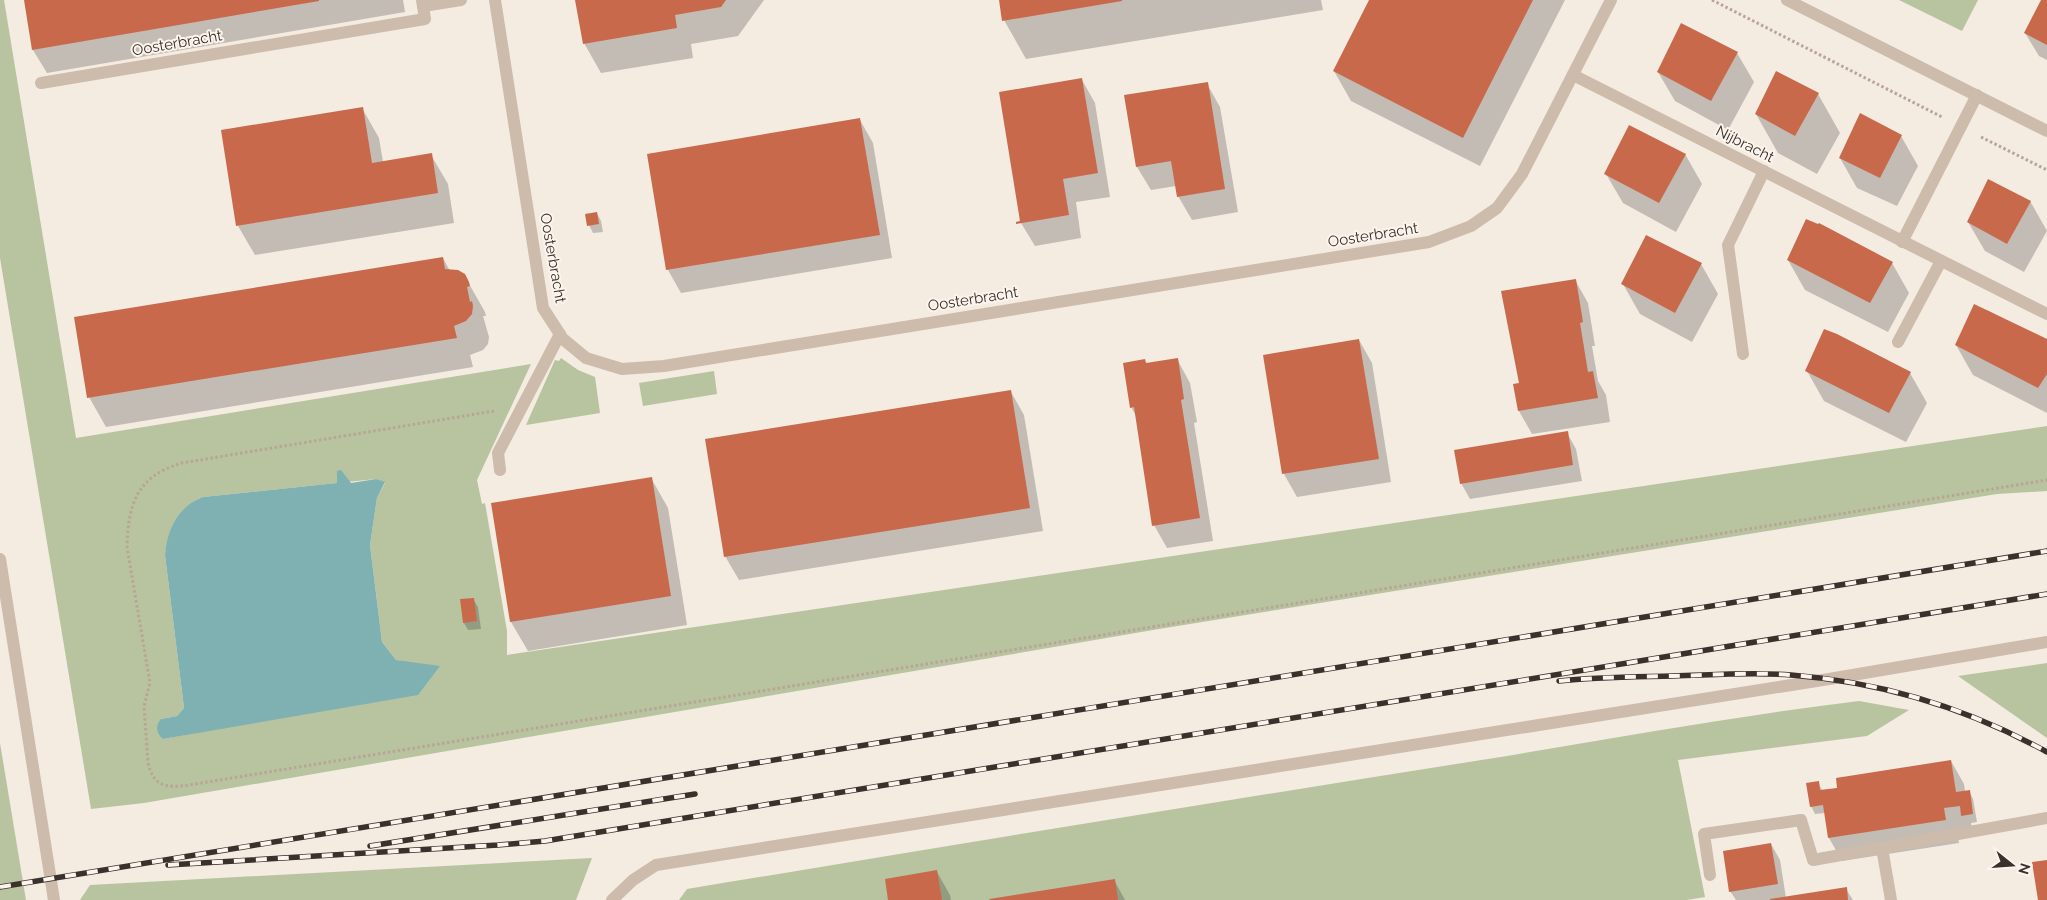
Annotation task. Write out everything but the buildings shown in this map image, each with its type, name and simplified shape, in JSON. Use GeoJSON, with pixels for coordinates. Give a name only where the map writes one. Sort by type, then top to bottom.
{"type":"FeatureCollection","features":[{"type":"Feature","properties":{"kind":"street","name":"Oosterbracht"},"geometry":{"type":"LineString","coordinates":[[40,83],[425,19],[422,3],[462,0]]}},
{"type":"Feature","properties":{"kind":"street","name":"Oosterbracht"},"geometry":{"type":"LineString","coordinates":[[495,0],[543,308],[563,339],[586,358],[622,369],[664,366],[1429,242],[1471,226],[1497,208],[1522,174],[1611,0]]}},
{"type":"Feature","properties":{"kind":"street"},"geometry":{"type":"LineString","coordinates":[[1787,0],[2047,131]]}},
{"type":"Feature","properties":{"kind":"street","name":"Nijbracht"},"geometry":{"type":"LineString","coordinates":[[1573,75],[2047,314]]}},
{"type":"Feature","properties":{"kind":"street"},"geometry":{"type":"LineString","coordinates":[[1902,242],[1977,95]]}},
{"type":"Feature","properties":{"kind":"street"},"geometry":{"type":"LineString","coordinates":[[1743,354],[1728,245],[1764,171]]}},
{"type":"Feature","properties":{"kind":"street"},"geometry":{"type":"LineString","coordinates":[[1898,342],[1941,261]]}},
{"type":"Feature","properties":{"kind":"street"},"geometry":{"type":"LineString","coordinates":[[500,470],[498,453],[560,334]]}},
{"type":"Feature","properties":{"kind":"street"},"geometry":{"type":"LineString","coordinates":[[0,559],[54,900]]}},
{"type":"Feature","properties":{"kind":"street"},"geometry":{"type":"LineString","coordinates":[[612,900],[633,880],[656,865],[1829,679],[2047,642]]}},
{"type":"Feature","properties":{"kind":"street"},"geometry":{"type":"LineString","coordinates":[[1710,875],[1704,834],[1801,820],[1813,860],[2047,818]]}},
{"type":"Feature","properties":{"kind":"street"},"geometry":{"type":"LineString","coordinates":[[1882,848],[1890,900]]}},
{"type":"Feature","properties":{"kind":"path"},"geometry":{"type":"LineString","coordinates":[[1712,0],[2047,170]]}},
{"type":"Feature","properties":{"kind":"path"},"geometry":{"type":"LineString","coordinates":[[521,407],[182,463],[157,472],[149,480],[138,492],[131,508],[127,526],[127,547],[150,683],[144,706],[148,762],[150,769],[160,784],[171,787],[188,785],[2047,480]]}},
{"type":"Feature","properties":{"kind":"green space"},"geometry":{"type":"Polygon","coordinates":[[[0,0],[4,0],[76,438],[531,364],[477,480],[482,504],[485,503],[507,631],[507,655],[2047,426],[2047,491],[1997,494],[1159,629],[144,803],[91,809],[0,258],[0,0]],[[376,479],[203,497],[194,501],[181,513],[172,528],[165,555],[184,708],[177,716],[161,719],[163,739],[217,729],[414,664],[396,660],[382,642],[370,545],[377,498],[385,483],[376,479]]]}},
{"type":"Feature","properties":{"kind":"green space"},"geometry":{"type":"Polygon","coordinates":[[[1899,0],[1978,0],[1962,31],[1899,0]]]}},
{"type":"Feature","properties":{"kind":"green space"},"geometry":{"type":"Polygon","coordinates":[[[561,358],[578,370],[595,377],[600,413],[526,425],[555,360],[559,361],[561,358]]]}},
{"type":"Feature","properties":{"kind":"green space"},"geometry":{"type":"Polygon","coordinates":[[[714,371],[717,394],[643,406],[639,383],[714,371]]]}},
{"type":"Feature","properties":{"kind":"green space"},"geometry":{"type":"Polygon","coordinates":[[[2047,663],[2047,738],[1958,676],[2047,663]]]}},
{"type":"Feature","properties":{"kind":"green space"},"geometry":{"type":"Polygon","coordinates":[[[1859,701],[1909,710],[1867,736],[1678,760],[1705,897],[1687,900],[679,900],[687,889],[1720,721],[1859,701]]]}},
{"type":"Feature","properties":{"kind":"green space"},"geometry":{"type":"Polygon","coordinates":[[[0,743],[26,900],[0,900],[0,743]]]}},
{"type":"Feature","properties":{"kind":"green space"},"geometry":{"type":"Polygon","coordinates":[[[592,858],[576,900],[80,900],[90,885],[592,858]]]}},
{"type":"Feature","properties":{"kind":"water"},"geometry":{"type":"Polygon","coordinates":[[[341,470],[351,483],[376,479],[385,482],[377,498],[370,545],[382,642],[396,660],[440,666],[418,695],[163,739],[157,729],[161,719],[177,716],[184,708],[165,555],[168,537],[175,520],[187,506],[203,497],[337,483],[337,471],[341,470]]]}},
{"type":"Feature","properties":{"kind":"railway"},"geometry":{"type":"LineString","coordinates":[[0,887],[2047,551]]}},
{"type":"Feature","properties":{"kind":"railway"},"geometry":{"type":"LineString","coordinates":[[168,865],[545,841],[2047,594]]}},
{"type":"Feature","properties":{"kind":"railway"},"geometry":{"type":"LineString","coordinates":[[1559,681],[1747,674],[1776,674],[1825,679],[1891,691],[1955,710],[2017,736],[2047,752]]}},
{"type":"Feature","properties":{"kind":"railway"},"geometry":{"type":"LineString","coordinates":[[370,846],[695,794]]}}]}
